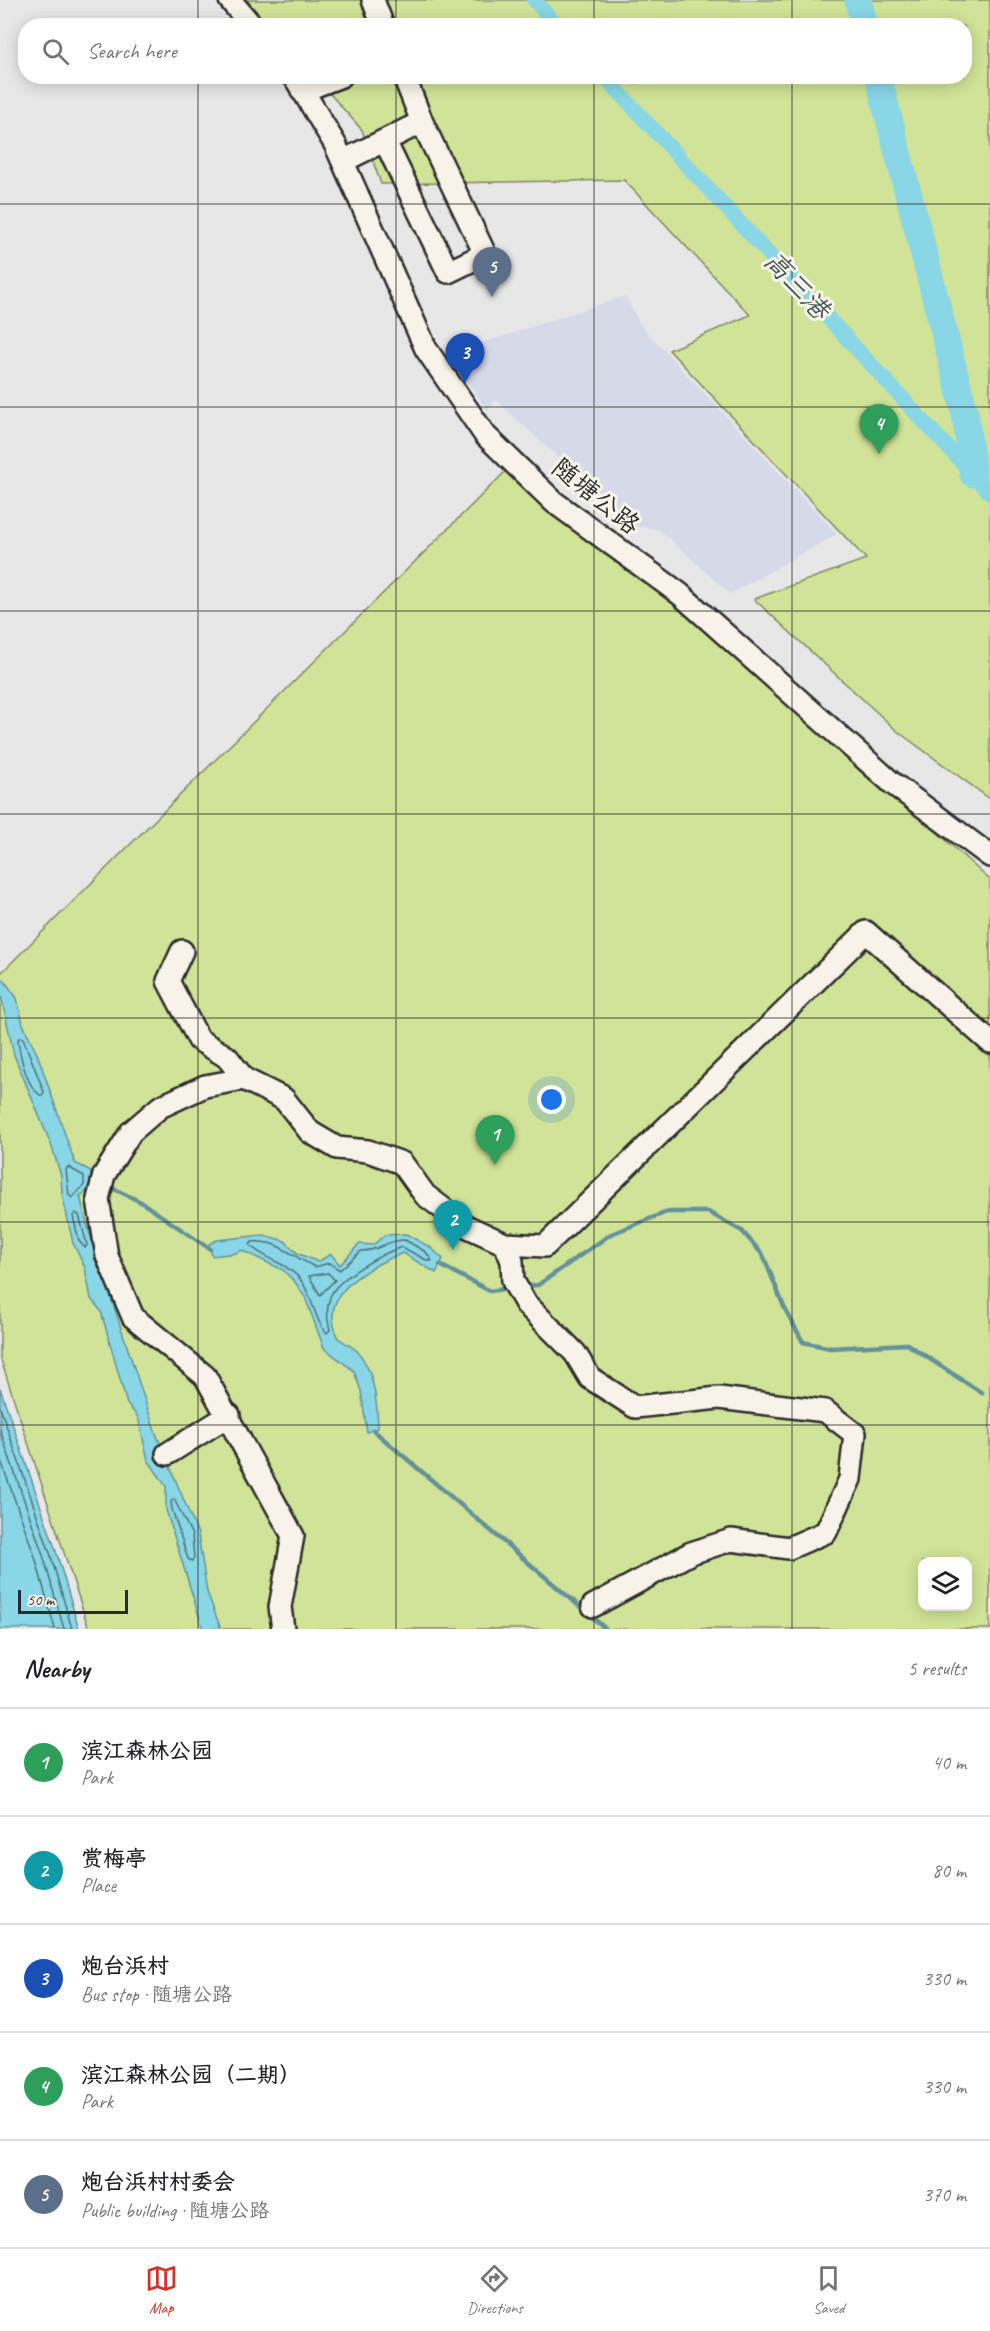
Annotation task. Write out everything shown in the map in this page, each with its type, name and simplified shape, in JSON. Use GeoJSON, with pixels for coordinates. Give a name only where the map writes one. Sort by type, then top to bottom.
{"type":"FeatureCollection","features":[{"type":"Feature","properties":{"kind":"street"},"geometry":{"type":"LineString","coordinates":[[230,0],[245,18]]}},
{"type":"Feature","properties":{"kind":"street"},"geometry":{"type":"LineString","coordinates":[[373,0],[380,18]]}},
{"type":"Feature","properties":{"kind":"street","name":"随塘公路"},"geometry":{"type":"LineString","coordinates":[[298,84],[343,161],[426,349],[485,435],[554,502],[680,594],[892,783],[990,856]]}},
{"type":"Feature","properties":{"kind":"street"},"geometry":{"type":"LineString","coordinates":[[385,141],[448,272],[485,254],[422,122],[407,84]]}},
{"type":"Feature","properties":{"kind":"street"},"geometry":{"type":"LineString","coordinates":[[343,161],[422,122]]}},
{"type":"Feature","properties":{"kind":"street"},"geometry":{"type":"LineString","coordinates":[[182,951],[168,981],[199,1040],[227,1057],[244,1079],[284,1099],[310,1132],[337,1148],[368,1151],[402,1164],[425,1195],[466,1226],[505,1244],[545,1246],[866,932],[990,1042]]}},
{"type":"Feature","properties":{"kind":"street"},"geometry":{"type":"LineString","coordinates":[[244,1079],[205,1086],[160,1107],[131,1132],[104,1175],[98,1199],[107,1256],[133,1317],[206,1376],[293,1536],[280,1607],[283,1629]]}},
{"type":"Feature","properties":{"kind":"street"},"geometry":{"type":"LineString","coordinates":[[505,1244],[512,1261],[513,1281],[526,1304],[575,1353],[590,1378],[635,1407],[719,1398],[825,1410],[855,1434],[850,1479],[826,1532],[789,1548],[731,1540],[691,1553],[593,1606]]}},
{"type":"Feature","properties":{"kind":"street"},"geometry":{"type":"LineString","coordinates":[[167,1454],[229,1415]]}},
{"type":"Feature","properties":{"kind":"shaded area"},"geometry":{"type":"Polygon","coordinates":[[[625,296],[641,326],[837,534],[730,594],[660,530],[631,525],[496,400],[488,411],[448,354],[625,296]]]}},
{"type":"Feature","properties":{"kind":"green space"},"geometry":{"type":"Polygon","coordinates":[[[247,0],[990,0],[990,799],[897,731],[754,599],[866,559],[669,350],[750,315],[624,180],[381,184],[362,130],[321,84],[972,84],[972,18],[262,18],[247,0]]]}},
{"type":"Feature","properties":{"kind":"green space"},"geometry":{"type":"Polygon","coordinates":[[[509,468],[630,555],[990,880],[990,1629],[89,1629],[0,1357],[0,974],[509,468]]]}},
{"type":"Feature","properties":{"kind":"water"},"geometry":{"type":"Polygon","coordinates":[[[3,979],[17,998],[23,1024],[38,1056],[75,1163],[91,1171],[90,1189],[80,1196],[88,1228],[155,1431],[198,1534],[207,1592],[221,1629],[203,1629],[166,1510],[166,1486],[148,1460],[138,1417],[127,1404],[101,1311],[91,1299],[85,1268],[73,1243],[62,1194],[61,1176],[52,1147],[14,1055],[0,991],[0,980],[3,979]]]}},
{"type":"Feature","properties":{"kind":"water"},"geometry":{"type":"Polygon","coordinates":[[[406,1234],[430,1247],[443,1259],[436,1273],[403,1253],[359,1276],[341,1294],[335,1304],[333,1318],[337,1337],[355,1349],[363,1359],[374,1388],[378,1428],[367,1432],[361,1391],[354,1371],[324,1348],[305,1297],[295,1282],[283,1270],[241,1250],[237,1253],[212,1256],[209,1244],[217,1240],[264,1235],[285,1241],[297,1253],[318,1262],[331,1254],[340,1265],[359,1244],[373,1245],[385,1235],[406,1234]]]}},
{"type":"Feature","properties":{"kind":"water"},"geometry":{"type":"Polygon","coordinates":[[[0,1388],[56,1551],[79,1629],[0,1629],[0,1388]]]}},
{"type":"Feature","properties":{"kind":"waterway","name":"高三港"},"geometry":{"type":"LineString","coordinates":[[534,0],[550,18]]}},
{"type":"Feature","properties":{"kind":"waterway"},"geometry":{"type":"LineString","coordinates":[[858,0],[863,18]]}},
{"type":"Feature","properties":{"kind":"waterway","name":"高三港"},"geometry":{"type":"LineString","coordinates":[[611,84],[990,493]]}},
{"type":"Feature","properties":{"kind":"waterway"},"geometry":{"type":"LineString","coordinates":[[880,84],[965,413],[973,474]]}},
{"type":"Feature","properties":{"kind":"waterway"},"geometry":{"type":"LineString","coordinates":[[108,1186],[141,1202],[210,1249]]}},
{"type":"Feature","properties":{"kind":"waterway"},"geometry":{"type":"LineString","coordinates":[[525,1286],[538,1285],[611,1234],[667,1212],[708,1212],[742,1231],[763,1255],[784,1307],[803,1342],[830,1348],[907,1344],[982,1393]]}},
{"type":"Feature","properties":{"kind":"waterway"},"geometry":{"type":"LineString","coordinates":[[440,1265],[490,1291],[510,1288]]}},
{"type":"Feature","properties":{"kind":"waterway"},"geometry":{"type":"LineString","coordinates":[[373,1430],[606,1629]]}},
{"type":"Feature","properties":{"kind":"place","name":"炮台浜村村委会"},"geometry":{"type":"Point","coordinates":[492,297]}},
{"type":"Feature","properties":{"kind":"place","name":"炮台浜村"},"geometry":{"type":"Point","coordinates":[465,383]}},
{"type":"Feature","properties":{"kind":"place","name":"滨江森林公园（二期）"},"geometry":{"type":"Point","coordinates":[879,454]}},
{"type":"Feature","properties":{"kind":"place","name":"滨江森林公园"},"geometry":{"type":"Point","coordinates":[495,1165]}},
{"type":"Feature","properties":{"kind":"place","name":"赏梅亭"},"geometry":{"type":"Point","coordinates":[453,1250]}}]}
